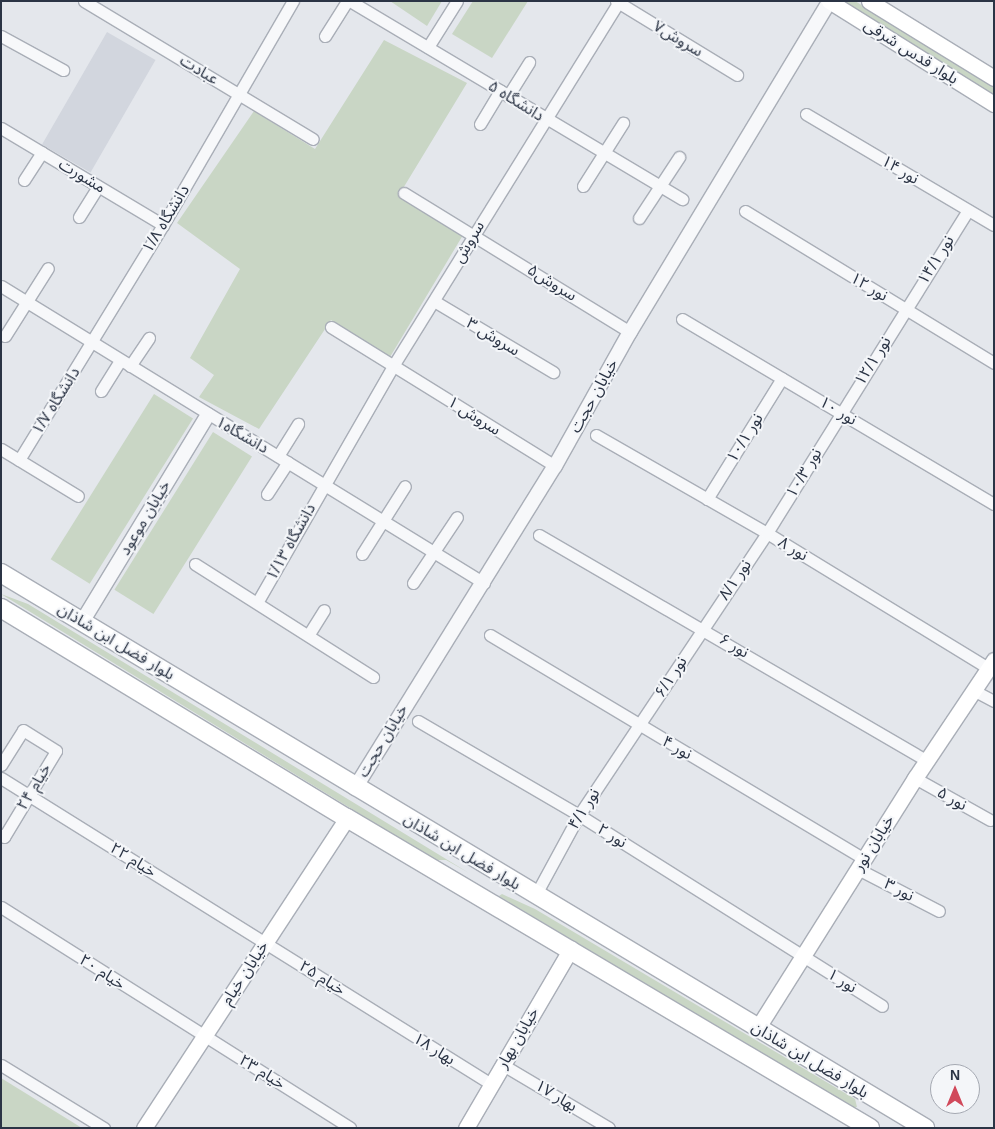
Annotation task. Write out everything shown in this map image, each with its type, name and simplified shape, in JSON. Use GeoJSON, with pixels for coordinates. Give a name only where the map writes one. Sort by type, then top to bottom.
{"type":"FeatureCollection","features":[{"type":"Feature","properties":{"kind":"main road","name":"بلوار قدس شرقی"},"geometry":{"type":"LineString","coordinates":[[829,1],[994,104]]}},
{"type":"Feature","properties":{"kind":"main road","name":"بلوار قدس شرقی"},"geometry":{"type":"LineString","coordinates":[[869,1],[994,78]]}},
{"type":"Feature","properties":{"kind":"main road","name":"بلوار فضل ابن شاذان"},"geometry":{"type":"LineString","coordinates":[[1,573],[355,788],[875,1099],[896,1121],[925,1128]]}},
{"type":"Feature","properties":{"kind":"main road","name":"بلوار فضل ابن شاذان"},"geometry":{"type":"LineString","coordinates":[[1,608],[347,818],[571,948],[863,1126]]}},
{"type":"Feature","properties":{"kind":"main road","name":"خیابان نور"},"geometry":{"type":"LineString","coordinates":[[757,1029],[926,760],[991,664]]}},
{"type":"Feature","properties":{"kind":"main road","name":"خیابان خیام"},"geometry":{"type":"LineString","coordinates":[[144,1128],[347,818]]}},
{"type":"Feature","properties":{"kind":"main road"},"geometry":{"type":"LineString","coordinates":[[473,891],[485,866]]}},
{"type":"Feature","properties":{"kind":"main road","name":"خیابان بهار"},"geometry":{"type":"LineString","coordinates":[[466,1128],[571,948]]}},
{"type":"Feature","properties":{"kind":"main road"},"geometry":{"type":"LineString","coordinates":[[863,1126],[875,1099]]}},
{"type":"Feature","properties":{"kind":"street","name":"عبادت"},"geometry":{"type":"LineString","coordinates":[[84,1],[313,139]]}},
{"type":"Feature","properties":{"kind":"street","name":"دانشگاه ۱/۸"},"geometry":{"type":"LineString","coordinates":[[92,342],[240,95],[293,1]]}},
{"type":"Feature","properties":{"kind":"street"},"geometry":{"type":"LineString","coordinates":[[325,36],[349,1]]}},
{"type":"Feature","properties":{"kind":"street","name":"دانشگاه ۵"},"geometry":{"type":"LineString","coordinates":[[349,1],[682,199]]}},
{"type":"Feature","properties":{"kind":"street"},"geometry":{"type":"LineString","coordinates":[[428,47],[456,1]]}},
{"type":"Feature","properties":{"kind":"street","name":"خیابان حجت"},"geometry":{"type":"LineString","coordinates":[[355,788],[555,466],[630,332],[829,1]]}},
{"type":"Feature","properties":{"kind":"street","name":"سروش۷"},"geometry":{"type":"LineString","coordinates":[[617,2],[738,75]]}},
{"type":"Feature","properties":{"kind":"street","name":"سروش"},"geometry":{"type":"LineString","coordinates":[[324,483],[474,233],[617,2]]}},
{"type":"Feature","properties":{"kind":"street"},"geometry":{"type":"LineString","coordinates":[[1,36],[63,70]]}},
{"type":"Feature","properties":{"kind":"street"},"geometry":{"type":"LineString","coordinates":[[480,124],[529,62]]}},
{"type":"Feature","properties":{"kind":"street","name":"نور ۱۴"},"geometry":{"type":"LineString","coordinates":[[806,114],[994,225]]}},
{"type":"Feature","properties":{"kind":"street"},"geometry":{"type":"LineString","coordinates":[[583,186],[623,123]]}},
{"type":"Feature","properties":{"kind":"street","name":"مشورت"},"geometry":{"type":"LineString","coordinates":[[1,128],[163,225]]}},
{"type":"Feature","properties":{"kind":"street"},"geometry":{"type":"LineString","coordinates":[[24,180],[42,152]]}},
{"type":"Feature","properties":{"kind":"street"},"geometry":{"type":"LineString","coordinates":[[639,218],[679,157]]}},
{"type":"Feature","properties":{"kind":"street"},"geometry":{"type":"LineString","coordinates":[[78,217],[98,186]]}},
{"type":"Feature","properties":{"kind":"street","name":"سروش۵"},"geometry":{"type":"LineString","coordinates":[[404,193],[474,233],[630,332]]}},
{"type":"Feature","properties":{"kind":"street","name":"نور ۱۴/۱"},"geometry":{"type":"LineString","coordinates":[[905,310],[968,210]]}},
{"type":"Feature","properties":{"kind":"street","name":"نور ۱۲"},"geometry":{"type":"LineString","coordinates":[[745,211],[994,363]]}},
{"type":"Feature","properties":{"kind":"street"},"geometry":{"type":"LineString","coordinates":[[5,336],[48,268]]}},
{"type":"Feature","properties":{"kind":"street","name":"دانشگاه۱"},"geometry":{"type":"LineString","coordinates":[[1,286],[484,583]]}},
{"type":"Feature","properties":{"kind":"street","name":"سروش ۳"},"geometry":{"type":"LineString","coordinates":[[434,301],[553,372]]}},
{"type":"Feature","properties":{"kind":"street","name":"نور ۱۲/۱"},"geometry":{"type":"LineString","coordinates":[[841,413],[905,310]]}},
{"type":"Feature","properties":{"kind":"street","name":"نور ۱۰"},"geometry":{"type":"LineString","coordinates":[[682,319],[994,504]]}},
{"type":"Feature","properties":{"kind":"street","name":"سروش ۱"},"geometry":{"type":"LineString","coordinates":[[331,327],[555,466]]}},
{"type":"Feature","properties":{"kind":"street"},"geometry":{"type":"LineString","coordinates":[[130,366],[149,338]]}},
{"type":"Feature","properties":{"kind":"street","name":"دانشگاه ۱/۷"},"geometry":{"type":"LineString","coordinates":[[19,460],[92,342]]}},
{"type":"Feature","properties":{"kind":"street"},"geometry":{"type":"LineString","coordinates":[[101,391],[120,360]]}},
{"type":"Feature","properties":{"kind":"street","name":"نور ۱۰/۱"},"geometry":{"type":"LineString","coordinates":[[707,499],[782,378]]}},
{"type":"Feature","properties":{"kind":"street","name":"نور ۱۰/۳"},"geometry":{"type":"LineString","coordinates":[[767,533],[841,413]]}},
{"type":"Feature","properties":{"kind":"street","name":"خیابان موعود"},"geometry":{"type":"LineString","coordinates":[[82,622],[208,415]]}},
{"type":"Feature","properties":{"kind":"street"},"geometry":{"type":"LineString","coordinates":[[267,494],[298,424]]}},
{"type":"Feature","properties":{"kind":"street","name":"نور ۸"},"geometry":{"type":"LineString","coordinates":[[596,435],[991,664]]}},
{"type":"Feature","properties":{"kind":"street"},"geometry":{"type":"LineString","coordinates":[[1,449],[78,496]]}},
{"type":"Feature","properties":{"kind":"street","name":"دانشگاه ۱/۱۳"},"geometry":{"type":"LineString","coordinates":[[258,601],[324,483]]}},
{"type":"Feature","properties":{"kind":"street"},"geometry":{"type":"LineString","coordinates":[[362,554],[405,486]]}},
{"type":"Feature","properties":{"kind":"street"},"geometry":{"type":"LineString","coordinates":[[413,583],[458,516]]}},
{"type":"Feature","properties":{"kind":"street","name":"نور ۸/۱"},"geometry":{"type":"LineString","coordinates":[[703,628],[767,533]]}},
{"type":"Feature","properties":{"kind":"street","name":"نور ۶"},"geometry":{"type":"LineString","coordinates":[[539,535],[703,628],[926,760]]}},
{"type":"Feature","properties":{"kind":"street"},"geometry":{"type":"LineString","coordinates":[[195,564],[310,634],[373,677]]}},
{"type":"Feature","properties":{"kind":"street"},"geometry":{"type":"LineString","coordinates":[[310,634],[324,610]]}},
{"type":"Feature","properties":{"kind":"street","name":"نور ۶/۱"},"geometry":{"type":"LineString","coordinates":[[639,726],[703,628]]}},
{"type":"Feature","properties":{"kind":"street","name":"نور ۴"},"geometry":{"type":"LineString","coordinates":[[490,635],[861,864]]}},
{"type":"Feature","properties":{"kind":"street"},"geometry":{"type":"LineString","coordinates":[[973,690],[994,701]]}},
{"type":"Feature","properties":{"kind":"street","name":"نور ۲"},"geometry":{"type":"LineString","coordinates":[[418,721],[579,815],[802,956]]}},
{"type":"Feature","properties":{"kind":"street","name":"نور ۴/۱"},"geometry":{"type":"LineString","coordinates":[[535,896],[579,815],[639,726]]}},
{"type":"Feature","properties":{"kind":"street","name":"خیام ۲۴"},"geometry":{"type":"LineString","coordinates":[[1,765],[23,730],[56,751],[4,837],[1,835]]}},
{"type":"Feature","properties":{"kind":"street","name":"خیام ۲۲"},"geometry":{"type":"LineString","coordinates":[[1,778],[265,943]]}},
{"type":"Feature","properties":{"kind":"street","name":"نور ۵"},"geometry":{"type":"LineString","coordinates":[[915,778],[990,820]]}},
{"type":"Feature","properties":{"kind":"street","name":"نور ۳"},"geometry":{"type":"LineString","coordinates":[[861,864],[939,911]]}},
{"type":"Feature","properties":{"kind":"street","name":"خیام ۲۰"},"geometry":{"type":"LineString","coordinates":[[1,907],[204,1037]]}},
{"type":"Feature","properties":{"kind":"street","name":"خیام ۲۵"},"geometry":{"type":"LineString","coordinates":[[265,943],[378,1013]]}},
{"type":"Feature","properties":{"kind":"street","name":"نور ۱"},"geometry":{"type":"LineString","coordinates":[[802,956],[882,1006]]}},
{"type":"Feature","properties":{"kind":"street","name":"بهار ۱۸"},"geometry":{"type":"LineString","coordinates":[[378,1013],[491,1084]]}},
{"type":"Feature","properties":{"kind":"street","name":"خیام ۲۳"},"geometry":{"type":"LineString","coordinates":[[204,1037],[350,1128]]}},
{"type":"Feature","properties":{"kind":"street"},"geometry":{"type":"LineString","coordinates":[[1,1065],[104,1128]]}},
{"type":"Feature","properties":{"kind":"street","name":"بهار ۱۷"},"geometry":{"type":"LineString","coordinates":[[503,1065],[609,1128]]}},
{"type":"Feature","properties":{"kind":"shaded area"},"geometry":{"type":"Polygon","coordinates":[[[107,32],[155,60],[90,173],[42,145],[107,32]]]}},
{"type":"Feature","properties":{"kind":"green space"},"geometry":{"type":"Polygon","coordinates":[[[390,1],[442,1],[427,26],[390,1]]]}},
{"type":"Feature","properties":{"kind":"green space"},"geometry":{"type":"Polygon","coordinates":[[[473,1],[528,1],[492,58],[452,34],[473,1]]]}},
{"type":"Feature","properties":{"kind":"green space"},"geometry":{"type":"Polygon","coordinates":[[[847,1],[855,1],[994,87],[994,96],[847,5],[847,1]]]}},
{"type":"Feature","properties":{"kind":"green space"},"geometry":{"type":"Polygon","coordinates":[[[384,40],[467,83],[399,195],[463,235],[387,362],[331,320],[259,429],[199,397],[214,375],[190,358],[240,269],[177,223],[254,111],[315,149],[384,40]]]}},
{"type":"Feature","properties":{"kind":"green space"},"geometry":{"type":"Polygon","coordinates":[[[154,394],[193,418],[90,584],[51,559],[154,394]]]}},
{"type":"Feature","properties":{"kind":"green space"},"geometry":{"type":"Polygon","coordinates":[[[213,432],[252,456],[153,614],[114,590],[213,432]]]}},
{"type":"Feature","properties":{"kind":"green space"},"geometry":{"type":"Polygon","coordinates":[[[1,594],[28,604],[469,873],[446,860],[435,860],[1,594]]]}},
{"type":"Feature","properties":{"kind":"green space"},"geometry":{"type":"Polygon","coordinates":[[[502,894],[535,909],[855,1099],[857,1107],[850,1107],[499,896],[502,894]]]}},
{"type":"Feature","properties":{"kind":"green space"},"geometry":{"type":"Polygon","coordinates":[[[1,1078],[82,1128],[1,1128],[1,1078]]]}}]}
